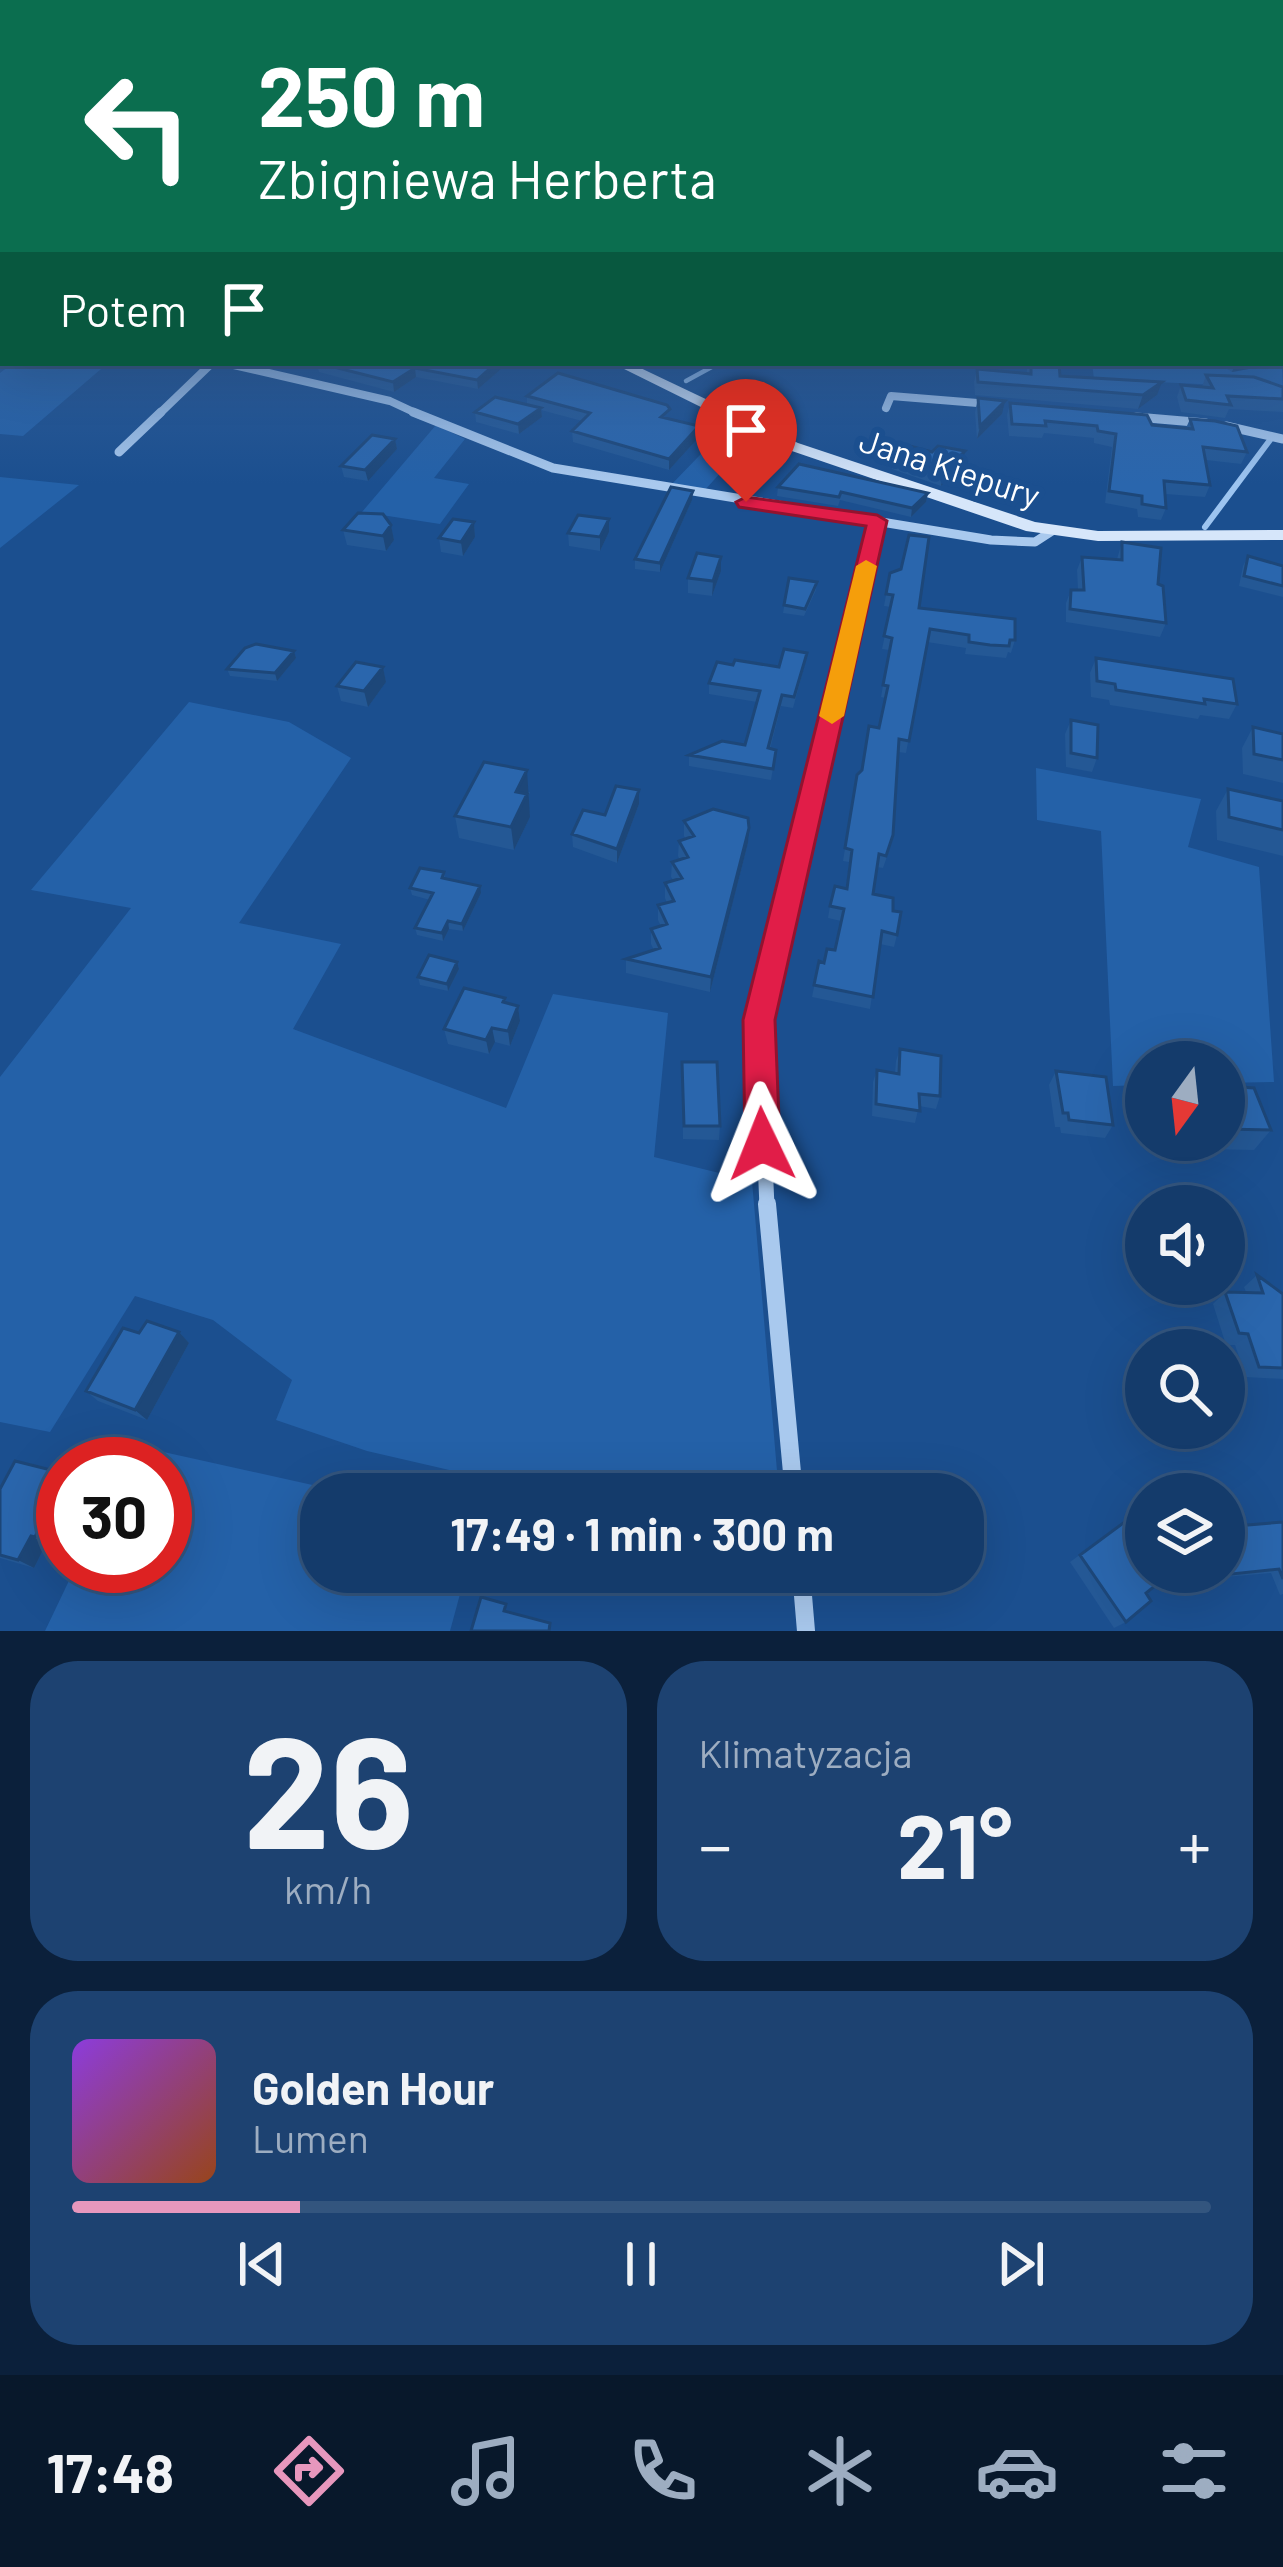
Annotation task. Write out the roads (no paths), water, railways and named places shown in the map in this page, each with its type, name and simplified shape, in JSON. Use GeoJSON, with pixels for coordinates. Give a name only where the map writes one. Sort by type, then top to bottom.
{"type":"FeatureCollection","features":[{"type":"Feature","properties":{"kind":"street"},"geometry":{"type":"LineString","coordinates":[[119,452],[209,366]]}},
{"type":"Feature","properties":{"kind":"street"},"geometry":{"type":"LineString","coordinates":[[238,366],[390,401],[479,442],[553,468],[1012,542],[1035,542],[1052,531]]}},
{"type":"Feature","properties":{"kind":"street","name":"Jana Kiepury"},"geometry":{"type":"LineString","coordinates":[[625,366],[792,446],[1052,531],[1119,537],[1283,535]]}},
{"type":"Feature","properties":{"kind":"street"},"geometry":{"type":"LineString","coordinates":[[886,408],[892,396],[1003,405]]}},
{"type":"Feature","properties":{"kind":"street"},"geometry":{"type":"LineString","coordinates":[[1119,415],[1212,424],[1283,440]]}},
{"type":"Feature","properties":{"kind":"street"},"geometry":{"type":"LineString","coordinates":[[792,1473],[765,1180],[759,1020],[877,521]]}},
{"type":"Feature","properties":{"kind":"street"},"geometry":{"type":"LineString","coordinates":[[803,1593],[806,1631]]}},
{"type":"Feature","properties":{"kind":"waterway"},"geometry":{"type":"LineString","coordinates":[[686,381],[714,366]]}},
{"type":"Feature","properties":{"kind":"waterway"},"geometry":{"type":"LineString","coordinates":[[1205,527],[1270,440]]}}]}
